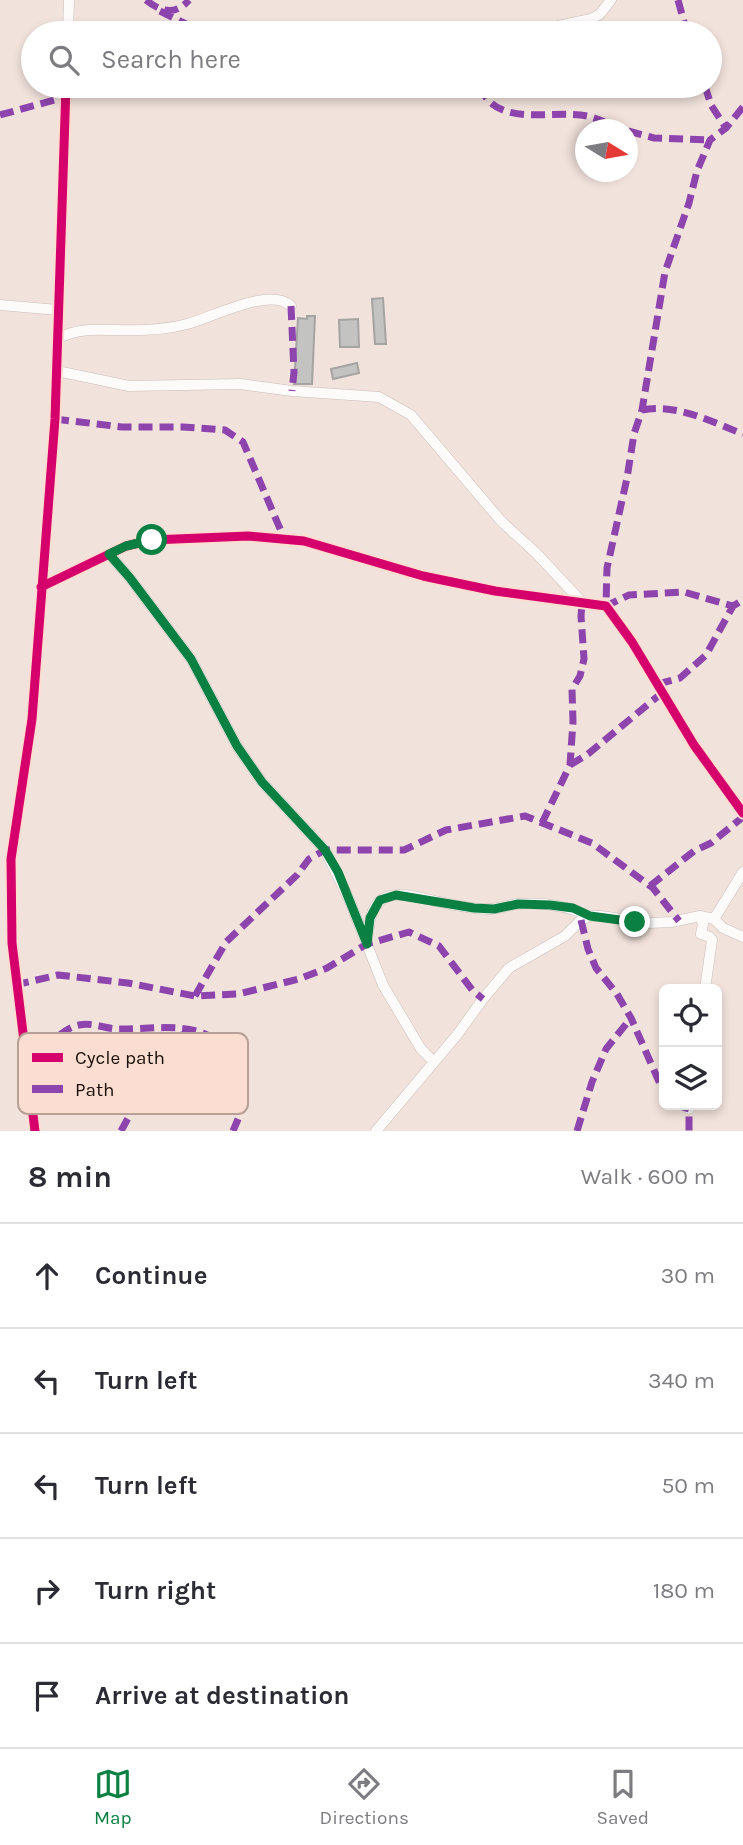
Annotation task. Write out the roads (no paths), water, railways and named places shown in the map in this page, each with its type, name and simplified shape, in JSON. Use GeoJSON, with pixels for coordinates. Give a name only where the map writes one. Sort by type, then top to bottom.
{"type":"FeatureCollection","features":[{"type":"Feature","properties":{"kind":"street"},"geometry":{"type":"LineString","coordinates":[[68,21],[69,0]]}},
{"type":"Feature","properties":{"kind":"street"},"geometry":{"type":"LineString","coordinates":[[582,21],[600,14],[611,0]]}},
{"type":"Feature","properties":{"kind":"street"},"geometry":{"type":"LineString","coordinates":[[22,1033],[15,985],[11,859],[32,719],[57,371],[66,98]]}},
{"type":"Feature","properties":{"kind":"street"},"geometry":{"type":"LineString","coordinates":[[58,338],[84,329],[150,330],[186,324],[221,310],[251,303],[281,300],[291,306]]}},
{"type":"Feature","properties":{"kind":"street"},"geometry":{"type":"LineString","coordinates":[[0,305],[58,310]]}},
{"type":"Feature","properties":{"kind":"street"},"geometry":{"type":"LineString","coordinates":[[57,371],[87,375],[129,386],[240,384],[292,391],[379,397],[411,415],[501,521],[536,553],[582,603]]}},
{"type":"Feature","properties":{"kind":"street"},"geometry":{"type":"LineString","coordinates":[[41,587],[126,546],[152,540],[248,536],[284,538],[345,551],[372,563],[423,576],[495,590],[606,606],[632,642],[694,745],[743,813]]}},
{"type":"Feature","properties":{"kind":"street"},"geometry":{"type":"LineString","coordinates":[[109,554],[191,659],[237,746],[262,782],[325,850],[338,872],[383,985],[421,1049],[434,1062]]}},
{"type":"Feature","properties":{"kind":"street"},"geometry":{"type":"LineString","coordinates":[[714,919],[743,872]]}},
{"type":"Feature","properties":{"kind":"street"},"geometry":{"type":"LineString","coordinates":[[367,944],[370,918],[377,905],[380,900],[396,895],[474,908],[494,909],[518,904],[550,905],[573,908],[590,916],[660,923],[700,916],[714,919],[723,928],[743,937]]}},
{"type":"Feature","properties":{"kind":"street"},"geometry":{"type":"LineString","coordinates":[[376,1131],[509,968],[565,936],[581,920],[590,916]]}},
{"type":"Feature","properties":{"kind":"street"},"geometry":{"type":"LineString","coordinates":[[700,916],[703,924],[701,934],[712,940],[706,984]]}}]}
